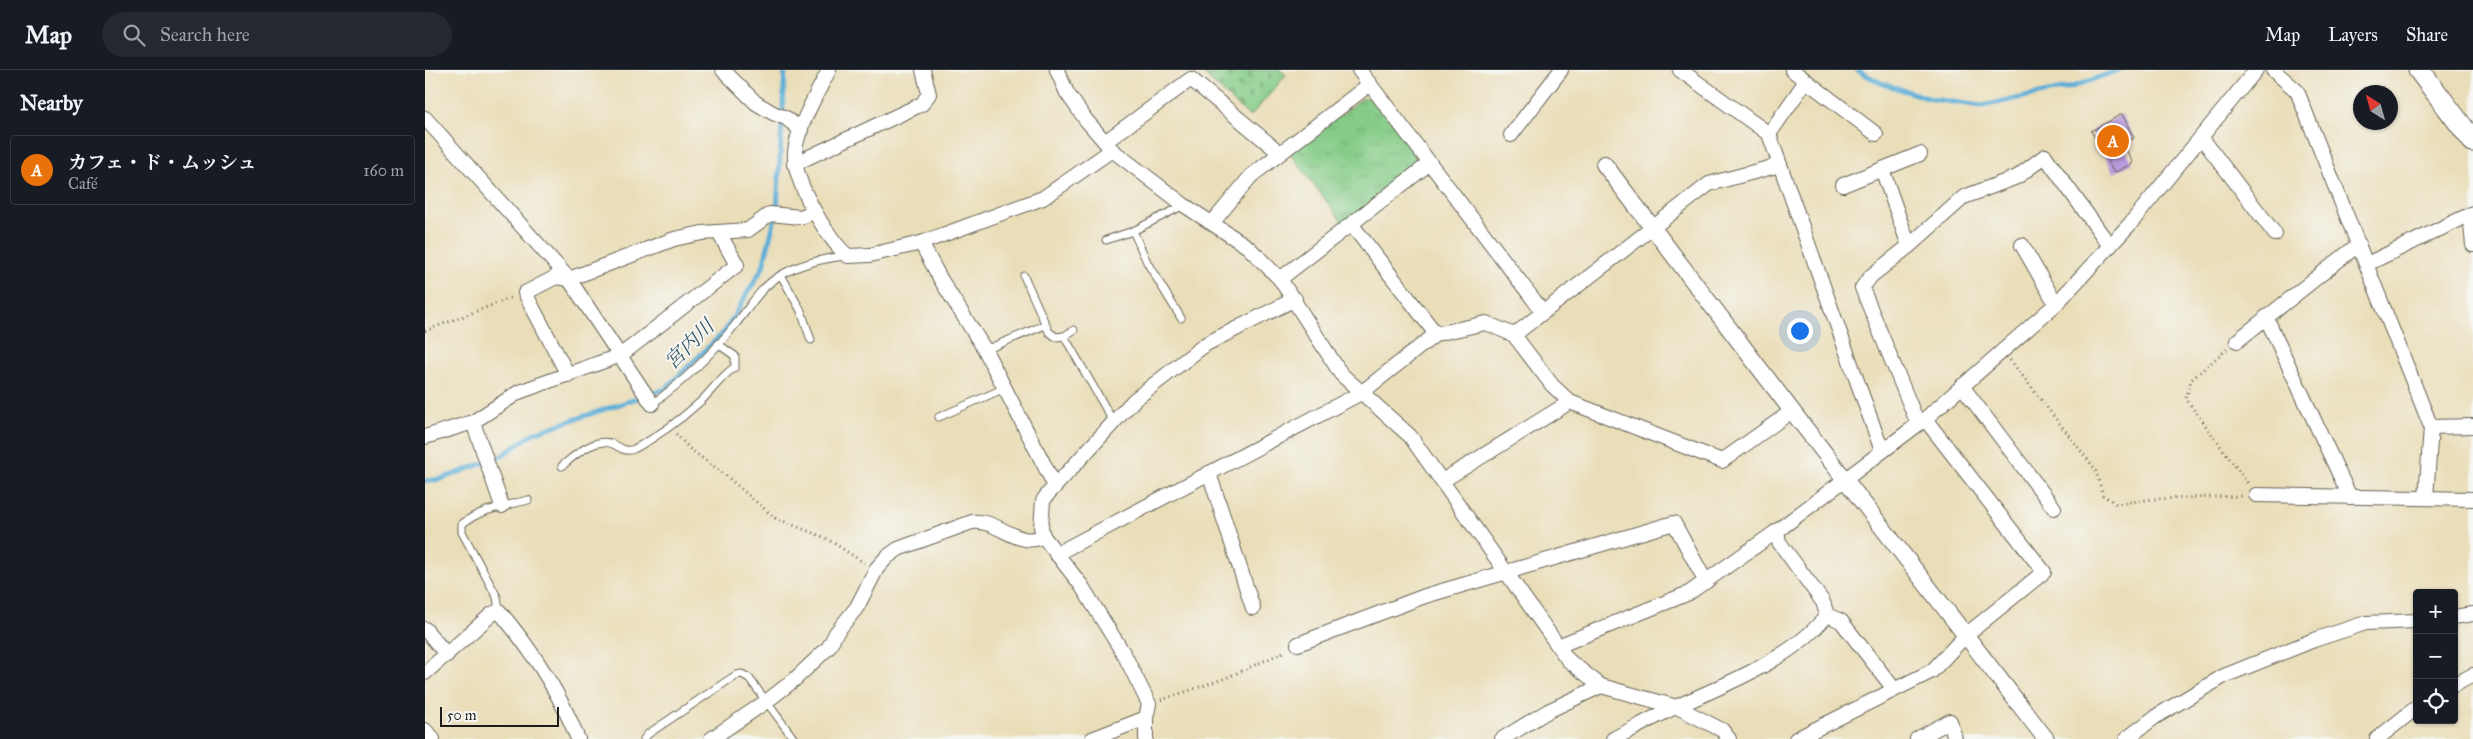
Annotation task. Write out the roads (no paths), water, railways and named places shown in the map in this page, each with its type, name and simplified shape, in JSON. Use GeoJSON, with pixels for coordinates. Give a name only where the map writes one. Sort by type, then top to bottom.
{"type":"FeatureCollection","features":[{"type":"Feature","properties":{"kind":"main road"},"geometry":{"type":"LineString","coordinates":[[2419,70],[2473,141]]}},
{"type":"Feature","properties":{"kind":"street"},"geometry":{"type":"LineString","coordinates":[[723,70],[756,103],[786,118],[801,130]]}},
{"type":"Feature","properties":{"kind":"street"},"geometry":{"type":"LineString","coordinates":[[829,70],[801,130],[795,150],[794,164],[813,212],[841,250],[848,256],[870,255],[921,244],[1043,198],[1191,79],[1280,153]]}},
{"type":"Feature","properties":{"kind":"street"},"geometry":{"type":"LineString","coordinates":[[794,164],[923,104],[929,94],[923,70]]}},
{"type":"Feature","properties":{"kind":"street"},"geometry":{"type":"LineString","coordinates":[[1057,70],[1067,93],[1108,146],[1184,205],[1213,222],[1248,248],[1280,279],[1295,299],[1341,374],[1410,436],[1568,660],[1601,686],[1677,707],[1722,730],[1729,739]]}},
{"type":"Feature","properties":{"kind":"street"},"geometry":{"type":"LineString","coordinates":[[1359,70],[1543,312]]}},
{"type":"Feature","properties":{"kind":"street"},"geometry":{"type":"LineString","coordinates":[[1511,134],[1558,76],[1545,70]]}},
{"type":"Feature","properties":{"kind":"street"},"geometry":{"type":"LineString","coordinates":[[1679,70],[1769,134],[1882,451]]}},
{"type":"Feature","properties":{"kind":"street"},"geometry":{"type":"LineString","coordinates":[[1792,70],[1876,134]]}},
{"type":"Feature","properties":{"kind":"street"},"geometry":{"type":"LineString","coordinates":[[1558,646],[1689,593],[1777,531],[1921,421],[2057,304],[2110,246],[2256,70]]}},
{"type":"Feature","properties":{"kind":"street"},"geometry":{"type":"LineString","coordinates":[[2273,70],[2297,90],[2431,427],[2426,498]]}},
{"type":"Feature","properties":{"kind":"street"},"geometry":{"type":"LineString","coordinates":[[1769,134],[1806,81]]}},
{"type":"Feature","properties":{"kind":"street"},"geometry":{"type":"LineString","coordinates":[[1213,222],[1251,176],[1370,84]]}},
{"type":"Feature","properties":{"kind":"street"},"geometry":{"type":"LineString","coordinates":[[425,118],[569,279],[645,390],[652,404]]}},
{"type":"Feature","properties":{"kind":"street"},"geometry":{"type":"LineString","coordinates":[[2201,137],[2275,234]]}},
{"type":"Feature","properties":{"kind":"street"},"geometry":{"type":"LineString","coordinates":[[1843,185],[1920,154]]}},
{"type":"Feature","properties":{"kind":"street"},"geometry":{"type":"LineString","coordinates":[[1797,739],[1932,671],[1966,635],[2044,572],[1921,421],[1862,288],[1871,276],[1909,246],[1964,196],[2017,177],[2045,156],[2110,246]]}},
{"type":"Feature","properties":{"kind":"street"},"geometry":{"type":"LineString","coordinates":[[1280,279],[1430,163]]}},
{"type":"Feature","properties":{"kind":"street"},"geometry":{"type":"LineString","coordinates":[[1604,164],[1791,411],[2046,739]]}},
{"type":"Feature","properties":{"kind":"street"},"geometry":{"type":"LineString","coordinates":[[1514,335],[1709,184],[1780,165]]}},
{"type":"Feature","properties":{"kind":"street"},"geometry":{"type":"LineString","coordinates":[[1881,170],[1909,246]]}},
{"type":"Feature","properties":{"kind":"street"},"geometry":{"type":"LineString","coordinates":[[568,375],[525,293],[556,277],[569,279],[674,239],[702,233],[748,230],[776,215],[801,217],[813,212]]}},
{"type":"Feature","properties":{"kind":"street"},"geometry":{"type":"LineString","coordinates":[[2367,264],[2471,214],[2473,245]]}},
{"type":"Feature","properties":{"kind":"street"},"geometry":{"type":"LineString","coordinates":[[1352,225],[1435,334]]}},
{"type":"Feature","properties":{"kind":"street"},"geometry":{"type":"LineString","coordinates":[[425,437],[473,422],[519,392],[621,355],[737,265],[719,233]]}},
{"type":"Feature","properties":{"kind":"street"},"geometry":{"type":"LineString","coordinates":[[921,244],[985,350],[1055,486]]}},
{"type":"Feature","properties":{"kind":"street"},"geometry":{"type":"LineString","coordinates":[[2237,341],[2359,244]]}},
{"type":"Feature","properties":{"kind":"street"},"geometry":{"type":"LineString","coordinates":[[2022,245],[2057,304]]}},
{"type":"Feature","properties":{"kind":"street"},"geometry":{"type":"LineString","coordinates":[[1146,739],[1147,711],[1125,656],[1081,585],[1043,536],[1041,527],[1043,501],[1113,421],[1134,400],[1206,344],[1295,299]]}},
{"type":"Feature","properties":{"kind":"street"},"geometry":{"type":"LineString","coordinates":[[2267,317],[2350,497]]}},
{"type":"Feature","properties":{"kind":"street"},"geometry":{"type":"LineString","coordinates":[[1057,554],[1361,393],[1435,334],[1486,322],[1514,335],[1551,385],[1570,402],[1721,461],[1791,411]]}},
{"type":"Feature","properties":{"kind":"street"},"geometry":{"type":"LineString","coordinates":[[1962,386],[2054,508]]}},
{"type":"Feature","properties":{"kind":"street"},"geometry":{"type":"LineString","coordinates":[[1442,481],[1570,402]]}},
{"type":"Feature","properties":{"kind":"street"},"geometry":{"type":"LineString","coordinates":[[473,422],[502,506]]}},
{"type":"Feature","properties":{"kind":"street"},"geometry":{"type":"LineString","coordinates":[[2431,427],[2473,426]]}},
{"type":"Feature","properties":{"kind":"street"},"geometry":{"type":"LineString","coordinates":[[1209,473],[1253,608]]}},
{"type":"Feature","properties":{"kind":"street"},"geometry":{"type":"LineString","coordinates":[[2257,495],[2473,499]]}},
{"type":"Feature","properties":{"kind":"street"},"geometry":{"type":"LineString","coordinates":[[711,739],[794,680],[829,647],[835,633],[857,607],[877,568],[898,549],[981,520],[1025,540],[1035,541],[1043,536]]}},
{"type":"Feature","properties":{"kind":"street"},"geometry":{"type":"LineString","coordinates":[[1298,644],[1425,596],[1674,523],[1705,582]]}},
{"type":"Feature","properties":{"kind":"street"},"geometry":{"type":"LineString","coordinates":[[1777,531],[1779,542],[1823,602],[1827,615],[1841,621],[1894,689]]}},
{"type":"Feature","properties":{"kind":"street"},"geometry":{"type":"LineString","coordinates":[[425,673],[492,614],[499,611],[546,672],[566,708],[578,739]]}},
{"type":"Feature","properties":{"kind":"street"},"geometry":{"type":"LineString","coordinates":[[2458,616],[2473,614]]}},
{"type":"Feature","properties":{"kind":"street"},"geometry":{"type":"LineString","coordinates":[[1613,739],[1677,707],[1737,681],[1773,660],[1819,626],[1827,615]]}},
{"type":"Feature","properties":{"kind":"street"},"geometry":{"type":"LineString","coordinates":[[2126,739],[2155,717],[2224,676],[2314,640],[2366,623],[2413,621]]}},
{"type":"Feature","properties":{"kind":"street"},"geometry":{"type":"LineString","coordinates":[[425,629],[447,655]]}},
{"type":"Feature","properties":{"kind":"street"},"geometry":{"type":"LineString","coordinates":[[2458,684],[2473,675]]}},
{"type":"Feature","properties":{"kind":"street"},"geometry":{"type":"LineString","coordinates":[[1502,739],[1548,711],[1601,686]]}},
{"type":"Feature","properties":{"kind":"street"},"geometry":{"type":"LineString","coordinates":[[2377,739],[2413,710]]}},
{"type":"Feature","properties":{"kind":"street"},"geometry":{"type":"LineString","coordinates":[[1092,739],[1147,711]]}},
{"type":"Feature","properties":{"kind":"street"},"geometry":{"type":"LineString","coordinates":[[1917,739],[1950,721],[1955,739]]}},
{"type":"Feature","properties":{"kind":"street"},"geometry":{"type":"LineString","coordinates":[[425,730],[433,739]]}},
{"type":"Feature","properties":{"kind":"lane"},"geometry":{"type":"LineString","coordinates":[[1106,240],[1133,231],[1184,205]]}},
{"type":"Feature","properties":{"kind":"lane"},"geometry":{"type":"LineString","coordinates":[[1133,231],[1148,264],[1181,318]]}},
{"type":"Feature","properties":{"kind":"lane"},"geometry":{"type":"LineString","coordinates":[[652,404],[676,386],[718,344],[735,326],[758,293],[781,275],[825,260],[848,256]]}},
{"type":"Feature","properties":{"kind":"lane"},"geometry":{"type":"LineString","coordinates":[[781,275],[801,311],[811,340]]}},
{"type":"Feature","properties":{"kind":"lane"},"geometry":{"type":"LineString","coordinates":[[1024,276],[1037,300],[1049,332],[1056,337],[1064,336],[1074,330]]}},
{"type":"Feature","properties":{"kind":"lane"},"geometry":{"type":"LineString","coordinates":[[985,350],[1045,325]]}},
{"type":"Feature","properties":{"kind":"lane"},"geometry":{"type":"LineString","coordinates":[[1064,336],[1113,421]]}},
{"type":"Feature","properties":{"kind":"lane"},"geometry":{"type":"LineString","coordinates":[[563,466],[580,450],[599,443],[612,443],[621,449],[631,450],[669,427],[699,402],[735,366],[735,356],[718,344]]}},
{"type":"Feature","properties":{"kind":"lane"},"geometry":{"type":"LineString","coordinates":[[939,417],[1005,388]]}},
{"type":"Feature","properties":{"kind":"lane"},"geometry":{"type":"LineString","coordinates":[[499,611],[497,597],[462,532],[462,524],[472,516],[528,500]]}},
{"type":"Feature","properties":{"kind":"lane"},"geometry":{"type":"LineString","coordinates":[[644,739],[647,734],[736,675],[742,674],[749,678],[794,739]]}},
{"type":"Feature","properties":{"kind":"waterway","name":"宮内川"},"geometry":{"type":"LineString","coordinates":[[425,481],[441,479],[500,457],[534,433],[665,389],[725,331],[763,267],[777,209],[785,70]]}},
{"type":"Feature","properties":{"kind":"waterway","name":"宮内川"},"geometry":{"type":"LineString","coordinates":[[1857,70],[1881,83],[1931,99],[1982,106],[2072,87],[2119,70]]}},
{"type":"Feature","properties":{"kind":"place","name":"カフェ・ド・ムッシュ"},"geometry":{"type":"Point","coordinates":[2113,141]}}]}
